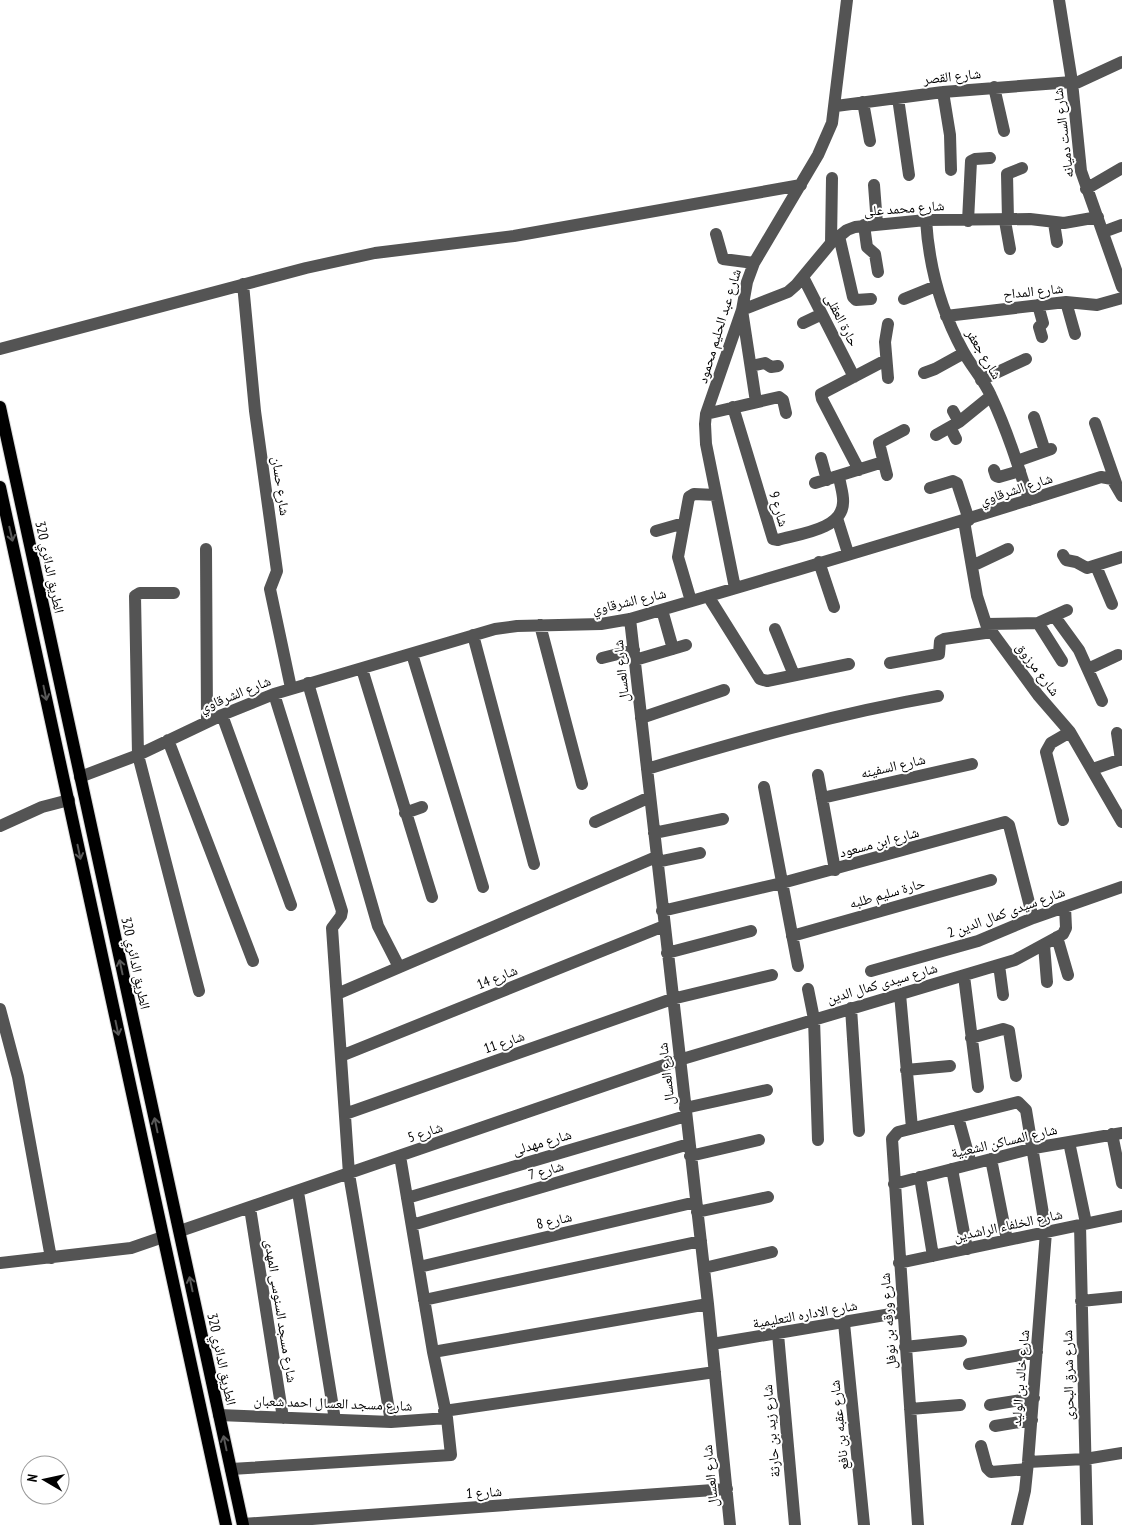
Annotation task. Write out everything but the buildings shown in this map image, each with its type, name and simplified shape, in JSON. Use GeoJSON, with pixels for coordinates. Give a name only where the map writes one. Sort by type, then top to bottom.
{"type":"FeatureCollection","features":[{"type":"Feature","properties":{"kind":"main road","name":"الطريق الدائري 320"},"geometry":{"type":"LineString","coordinates":[[0,407],[243,1525]]}},
{"type":"Feature","properties":{"kind":"main road"},"geometry":{"type":"LineString","coordinates":[[0,486],[226,1525]]}},
{"type":"Feature","properties":{"kind":"main road"},"geometry":{"type":"LineString","coordinates":[[29,615],[44,612]]}},
{"type":"Feature","properties":{"kind":"street","name":"شارع عبد الحليم محمود"},"geometry":{"type":"LineString","coordinates":[[735,588],[706,444],[706,414],[742,310],[747,282],[754,263],[826,139],[836,106],[847,0]]}},
{"type":"Feature","properties":{"kind":"street","name":"شارع الست دميانه"},"geometry":{"type":"LineString","coordinates":[[1060,0],[1072,83],[1078,152],[1086,189],[1119,270],[1122,287]]}},
{"type":"Feature","properties":{"kind":"street","name":"شارع القصر"},"geometry":{"type":"LineString","coordinates":[[836,106],[942,92],[1072,83],[1122,62]]}},
{"type":"Feature","properties":{"kind":"street"},"geometry":{"type":"LineString","coordinates":[[994,87],[1004,131]]}},
{"type":"Feature","properties":{"kind":"street"},"geometry":{"type":"LineString","coordinates":[[942,92],[950,135],[951,170]]}},
{"type":"Feature","properties":{"kind":"street"},"geometry":{"type":"LineString","coordinates":[[898,98],[909,175]]}},
{"type":"Feature","properties":{"kind":"street"},"geometry":{"type":"LineString","coordinates":[[863,102],[870,141]]}},
{"type":"Feature","properties":{"kind":"street"},"geometry":{"type":"LineString","coordinates":[[968,221],[971,161],[990,158]]}},
{"type":"Feature","properties":{"kind":"street"},"geometry":{"type":"LineString","coordinates":[[1010,249],[1007,220],[1007,174],[1022,168]]}},
{"type":"Feature","properties":{"kind":"street"},"geometry":{"type":"LineString","coordinates":[[1086,189],[1122,168]]}},
{"type":"Feature","properties":{"kind":"street"},"geometry":{"type":"LineString","coordinates":[[832,178],[835,239],[853,297],[856,300],[871,299]]}},
{"type":"Feature","properties":{"kind":"street"},"geometry":{"type":"LineString","coordinates":[[874,184],[868,247],[875,254],[878,272]]}},
{"type":"Feature","properties":{"kind":"street"},"geometry":{"type":"LineString","coordinates":[[0,349],[243,284],[375,253],[514,236],[801,185]]}},
{"type":"Feature","properties":{"kind":"street","name":"شارع محمد على"},"geometry":{"type":"LineString","coordinates":[[742,310],[788,292],[835,239],[871,224],[926,220],[1030,219],[1054,223],[1098,217]]}},
{"type":"Feature","properties":{"kind":"street","name":"شارع جعفر"},"geometry":{"type":"LineString","coordinates":[[926,220],[928,249],[936,286],[946,316],[964,353],[991,396],[1019,466],[1029,500]]}},
{"type":"Feature","properties":{"kind":"street"},"geometry":{"type":"LineString","coordinates":[[1054,223],[1057,242]]}},
{"type":"Feature","properties":{"kind":"street"},"geometry":{"type":"LineString","coordinates":[[1103,232],[1122,225]]}},
{"type":"Feature","properties":{"kind":"street"},"geometry":{"type":"LineString","coordinates":[[716,234],[723,258],[754,263]]}},
{"type":"Feature","properties":{"kind":"street","name":"حارة العقلى"},"geometry":{"type":"LineString","coordinates":[[803,277],[854,377]]}},
{"type":"Feature","properties":{"kind":"street","name":"شارع حسان"},"geometry":{"type":"LineString","coordinates":[[243,284],[255,411],[277,571],[270,589],[291,688]]}},
{"type":"Feature","properties":{"kind":"street"},"geometry":{"type":"LineString","coordinates":[[904,299],[936,286]]}},
{"type":"Feature","properties":{"kind":"street","name":"شارع المداح"},"geometry":{"type":"LineString","coordinates":[[946,316],[1066,302],[1097,306],[1122,298]]}},
{"type":"Feature","properties":{"kind":"street"},"geometry":{"type":"LineString","coordinates":[[1066,302],[1075,334]]}},
{"type":"Feature","properties":{"kind":"street"},"geometry":{"type":"LineString","coordinates":[[1038,305],[1043,323],[1039,327],[1042,337]]}},
{"type":"Feature","properties":{"kind":"street"},"geometry":{"type":"LineString","coordinates":[[742,310],[756,402]]}},
{"type":"Feature","properties":{"kind":"street"},"geometry":{"type":"LineString","coordinates":[[803,323],[822,314]]}},
{"type":"Feature","properties":{"kind":"street"},"geometry":{"type":"LineString","coordinates":[[888,324],[886,360],[888,378]]}},
{"type":"Feature","properties":{"kind":"street"},"geometry":{"type":"LineString","coordinates":[[924,373],[936,369],[964,353]]}},
{"type":"Feature","properties":{"kind":"street"},"geometry":{"type":"LineString","coordinates":[[981,380],[1026,359]]}},
{"type":"Feature","properties":{"kind":"street"},"geometry":{"type":"LineString","coordinates":[[858,470],[820,397],[823,392],[886,360]]}},
{"type":"Feature","properties":{"kind":"street"},"geometry":{"type":"LineString","coordinates":[[751,366],[765,364],[771,367],[778,366]]}},
{"type":"Feature","properties":{"kind":"street"},"geometry":{"type":"LineString","coordinates":[[936,435],[954,425],[991,396]]}},
{"type":"Feature","properties":{"kind":"street"},"geometry":{"type":"LineString","coordinates":[[706,414],[779,397],[783,400],[786,413]]}},
{"type":"Feature","properties":{"kind":"street","name":"شارع 9"},"geometry":{"type":"LineString","coordinates":[[733,407],[773,539],[778,540],[827,525],[837,518]]}},
{"type":"Feature","properties":{"kind":"street"},"geometry":{"type":"LineString","coordinates":[[994,470],[996,476],[999,477],[1048,450],[1034,417]]}},
{"type":"Feature","properties":{"kind":"street"},"geometry":{"type":"LineString","coordinates":[[1095,422],[1122,496]]}},
{"type":"Feature","properties":{"kind":"street"},"geometry":{"type":"LineString","coordinates":[[887,475],[879,443],[904,430]]}},
{"type":"Feature","properties":{"kind":"street"},"geometry":{"type":"LineString","coordinates":[[821,458],[827,480],[843,504],[837,518],[848,553]]}},
{"type":"Feature","properties":{"kind":"street"},"geometry":{"type":"LineString","coordinates":[[827,480],[883,462]]}},
{"type":"Feature","properties":{"kind":"street","name":"شارع الشرقاوي"},"geometry":{"type":"LineString","coordinates":[[80,776],[138,755],[222,715],[274,694],[473,635],[495,629],[540,625],[601,624],[630,619],[848,553],[967,520],[1101,477],[1107,477],[1116,483]]}},
{"type":"Feature","properties":{"kind":"street","name":"شارع مرزوق"},"geometry":{"type":"LineString","coordinates":[[930,488],[953,481],[957,483],[967,520],[972,566],[980,611],[989,628],[1038,695],[1070,732],[1121,817]]}},
{"type":"Feature","properties":{"kind":"street"},"geometry":{"type":"LineString","coordinates":[[691,601],[678,557],[690,495],[716,495]]}},
{"type":"Feature","properties":{"kind":"street"},"geometry":{"type":"LineString","coordinates":[[656,531],[684,523]]}},
{"type":"Feature","properties":{"kind":"street"},"geometry":{"type":"LineString","coordinates":[[206,549],[207,722]]}},
{"type":"Feature","properties":{"kind":"street"},"geometry":{"type":"LineString","coordinates":[[972,566],[1008,549]]}},
{"type":"Feature","properties":{"kind":"street"},"geometry":{"type":"LineString","coordinates":[[1063,556],[1066,560],[1076,562],[1087,568],[1122,557]]}},
{"type":"Feature","properties":{"kind":"street"},"geometry":{"type":"LineString","coordinates":[[819,562],[834,607]]}},
{"type":"Feature","properties":{"kind":"street"},"geometry":{"type":"LineString","coordinates":[[1096,566],[1112,604]]}},
{"type":"Feature","properties":{"kind":"street"},"geometry":{"type":"LineString","coordinates":[[174,593],[140,593],[135,596],[138,755],[199,991]]}},
{"type":"Feature","properties":{"kind":"street"},"geometry":{"type":"LineString","coordinates":[[708,596],[760,679],[766,681],[849,664]]}},
{"type":"Feature","properties":{"kind":"street"},"geometry":{"type":"LineString","coordinates":[[662,610],[673,649]]}},
{"type":"Feature","properties":{"kind":"street"},"geometry":{"type":"LineString","coordinates":[[890,662],[940,654],[940,641],[944,639],[989,628],[1038,623],[1067,610]]}},
{"type":"Feature","properties":{"kind":"street"},"geometry":{"type":"LineString","coordinates":[[1055,617],[1075,644],[1102,701]]}},
{"type":"Feature","properties":{"kind":"street","name":"شارع العسال"},"geometry":{"type":"LineString","coordinates":[[630,619],[708,1304],[730,1525]]}},
{"type":"Feature","properties":{"kind":"street"},"geometry":{"type":"LineString","coordinates":[[1038,623],[1062,661]]}},
{"type":"Feature","properties":{"kind":"street"},"geometry":{"type":"LineString","coordinates":[[540,625],[582,784]]}},
{"type":"Feature","properties":{"kind":"street"},"geometry":{"type":"LineString","coordinates":[[775,629],[794,675]]}},
{"type":"Feature","properties":{"kind":"street"},"geometry":{"type":"LineString","coordinates":[[473,635],[534,864]]}},
{"type":"Feature","properties":{"kind":"street"},"geometry":{"type":"LineString","coordinates":[[602,658],[673,649],[686,645]]}},
{"type":"Feature","properties":{"kind":"street"},"geometry":{"type":"LineString","coordinates":[[412,654],[483,887]]}},
{"type":"Feature","properties":{"kind":"street"},"geometry":{"type":"LineString","coordinates":[[1088,669],[1118,655]]}},
{"type":"Feature","properties":{"kind":"street"},"geometry":{"type":"LineString","coordinates":[[362,669],[432,896]]}},
{"type":"Feature","properties":{"kind":"street"},"geometry":{"type":"LineString","coordinates":[[308,683],[378,926],[399,967]]}},
{"type":"Feature","properties":{"kind":"street"},"geometry":{"type":"LineString","coordinates":[[641,718],[724,690]]}},
{"type":"Feature","properties":{"kind":"street"},"geometry":{"type":"LineString","coordinates":[[274,694],[342,912],[340,919],[332,925],[348,1174],[392,1422]]}},
{"type":"Feature","properties":{"kind":"street"},"geometry":{"type":"LineString","coordinates":[[647,769],[789,728],[874,707],[938,696]]}},
{"type":"Feature","properties":{"kind":"street"},"geometry":{"type":"LineString","coordinates":[[222,715],[291,905]]}},
{"type":"Feature","properties":{"kind":"street"},"geometry":{"type":"LineString","coordinates":[[1063,820],[1046,752],[1051,743],[1070,732]]}},
{"type":"Feature","properties":{"kind":"street"},"geometry":{"type":"LineString","coordinates":[[1092,769],[1121,759],[1117,733]]}},
{"type":"Feature","properties":{"kind":"street"},"geometry":{"type":"LineString","coordinates":[[168,740],[253,961]]}},
{"type":"Feature","properties":{"kind":"street","name":"شارع السفينه"},"geometry":{"type":"LineString","coordinates":[[822,798],[972,764]]}},
{"type":"Feature","properties":{"kind":"street"},"geometry":{"type":"LineString","coordinates":[[818,775],[835,870]]}},
{"type":"Feature","properties":{"kind":"street"},"geometry":{"type":"LineString","coordinates":[[764,787],[798,966]]}},
{"type":"Feature","properties":{"kind":"street"},"geometry":{"type":"LineString","coordinates":[[595,822],[650,797]]}},
{"type":"Feature","properties":{"kind":"street"},"geometry":{"type":"LineString","coordinates":[[0,826],[42,807],[68,800]]}},
{"type":"Feature","properties":{"kind":"street"},"geometry":{"type":"LineString","coordinates":[[405,813],[422,808]]}},
{"type":"Feature","properties":{"kind":"street"},"geometry":{"type":"LineString","coordinates":[[654,833],[723,819]]}},
{"type":"Feature","properties":{"kind":"street","name":"شارع ابن مسعود"},"geometry":{"type":"LineString","coordinates":[[662,911],[835,870],[1005,822],[1008,826],[1033,918]]}},
{"type":"Feature","properties":{"kind":"street"},"geometry":{"type":"LineString","coordinates":[[337,994],[657,860],[700,852]]}},
{"type":"Feature","properties":{"kind":"street","name":"حارة سليم طلبه"},"geometry":{"type":"LineString","coordinates":[[792,936],[991,880]]}},
{"type":"Feature","properties":{"kind":"street","name":"شارع سيدى كمال الدين 2"},"geometry":{"type":"LineString","coordinates":[[871,971],[978,941],[1033,918],[1122,887]]}},
{"type":"Feature","properties":{"kind":"street"},"geometry":{"type":"LineString","coordinates":[[1065,907],[1066,928],[1058,937],[1068,975]]}},
{"type":"Feature","properties":{"kind":"street","name":"شارع 14"},"geometry":{"type":"LineString","coordinates":[[341,1056],[664,926]]}},
{"type":"Feature","properties":{"kind":"street"},"geometry":{"type":"LineString","coordinates":[[667,953],[751,931]]}},
{"type":"Feature","properties":{"kind":"street","name":"شارع سيدى كمال الدين"},"geometry":{"type":"LineString","coordinates":[[679,1060],[999,965],[1058,937]]}},
{"type":"Feature","properties":{"kind":"street"},"geometry":{"type":"LineString","coordinates":[[1044,945],[1047,982]]}},
{"type":"Feature","properties":{"kind":"street"},"geometry":{"type":"LineString","coordinates":[[999,965],[1003,995]]}},
{"type":"Feature","properties":{"kind":"street","name":"شارع 11"},"geometry":{"type":"LineString","coordinates":[[345,1114],[672,999],[772,975]]}},
{"type":"Feature","properties":{"kind":"street"},"geometry":{"type":"LineString","coordinates":[[964,976],[978,1087]]}},
{"type":"Feature","properties":{"kind":"street"},"geometry":{"type":"LineString","coordinates":[[808,988],[814,1019],[818,1140]]}},
{"type":"Feature","properties":{"kind":"street"},"geometry":{"type":"LineString","coordinates":[[900,994],[912,1128],[958,1117],[970,1164]]}},
{"type":"Feature","properties":{"kind":"street"},"geometry":{"type":"LineString","coordinates":[[851,1008],[859,1131]]}},
{"type":"Feature","properties":{"kind":"street"},"geometry":{"type":"LineString","coordinates":[[0,1009],[18,1077],[52,1258]]}},
{"type":"Feature","properties":{"kind":"street"},"geometry":{"type":"LineString","coordinates":[[971,1038],[1003,1029],[1009,1031],[1016,1076]]}},
{"type":"Feature","properties":{"kind":"street","name":"شارع 5"},"geometry":{"type":"LineString","coordinates":[[180,1232],[679,1060]]}},
{"type":"Feature","properties":{"kind":"street"},"geometry":{"type":"LineString","coordinates":[[906,1070],[950,1066]]}},
{"type":"Feature","properties":{"kind":"street","name":"شارع مهدلى"},"geometry":{"type":"LineString","coordinates":[[407,1198],[685,1112],[767,1090]]}},
{"type":"Feature","properties":{"kind":"street","name":"شارع خالد بن الوليد"},"geometry":{"type":"LineString","coordinates":[[958,1117],[1018,1102],[1026,1110],[1034,1148],[1046,1232],[1028,1466],[1017,1525]]}},
{"type":"Feature","properties":{"kind":"street","name":"شارع ورقه بن نوفل"},"geometry":{"type":"LineString","coordinates":[[912,1128],[898,1132],[892,1139],[918,1525]]}},
{"type":"Feature","properties":{"kind":"street"},"geometry":{"type":"LineString","coordinates":[[1117,1134],[1122,1183]]}},
{"type":"Feature","properties":{"kind":"street","name":"شارع المساكن الشعبية"},"geometry":{"type":"LineString","coordinates":[[894,1184],[1034,1148],[1117,1134]]}},
{"type":"Feature","properties":{"kind":"street","name":"شارع 7"},"geometry":{"type":"LineString","coordinates":[[412,1225],[690,1150],[759,1140]]}},
{"type":"Feature","properties":{"kind":"street","name":"شارع شرق البحرى"},"geometry":{"type":"LineString","coordinates":[[1069,1142],[1083,1224],[1082,1301],[1087,1525]]}},
{"type":"Feature","properties":{"kind":"street"},"geometry":{"type":"LineString","coordinates":[[231,1468],[449,1457],[452,1452],[400,1156]]}},
{"type":"Feature","properties":{"kind":"street"},"geometry":{"type":"LineString","coordinates":[[991,1159],[1007,1240]]}},
{"type":"Feature","properties":{"kind":"street"},"geometry":{"type":"LineString","coordinates":[[952,1169],[968,1249]]}},
{"type":"Feature","properties":{"kind":"street"},"geometry":{"type":"LineString","coordinates":[[920,1177],[934,1256]]}},
{"type":"Feature","properties":{"kind":"street"},"geometry":{"type":"LineString","coordinates":[[298,1192],[335,1420]]}},
{"type":"Feature","properties":{"kind":"street","name":"شارع 8"},"geometry":{"type":"LineString","coordinates":[[419,1267],[697,1207],[768,1197]]}},
{"type":"Feature","properties":{"kind":"street","name":"شارع مسجد السنوسى المهدى"},"geometry":{"type":"LineString","coordinates":[[250,1208],[283,1418]]}},
{"type":"Feature","properties":{"kind":"street","name":"شارع الخلفاء الراشدين"},"geometry":{"type":"LineString","coordinates":[[900,1263],[1122,1216]]}},
{"type":"Feature","properties":{"kind":"street"},"geometry":{"type":"LineString","coordinates":[[0,1263],[131,1248],[163,1237]]}},
{"type":"Feature","properties":{"kind":"street"},"geometry":{"type":"LineString","coordinates":[[424,1300],[701,1241]]}},
{"type":"Feature","properties":{"kind":"street"},"geometry":{"type":"LineString","coordinates":[[704,1268],[772,1252]]}},
{"type":"Feature","properties":{"kind":"street"},"geometry":{"type":"LineString","coordinates":[[1082,1301],[1122,1297]]}},
{"type":"Feature","properties":{"kind":"street"},"geometry":{"type":"LineString","coordinates":[[433,1352],[708,1304]]}},
{"type":"Feature","properties":{"kind":"street","name":"شارع الاداره التعليمية"},"geometry":{"type":"LineString","coordinates":[[712,1344],[903,1312]]}},
{"type":"Feature","properties":{"kind":"street","name":"شارع عقبه بن نافع"},"geometry":{"type":"LineString","coordinates":[[844,1323],[864,1525]]}},
{"type":"Feature","properties":{"kind":"street","name":"شارع زيد بن حارثة"},"geometry":{"type":"LineString","coordinates":[[778,1334],[795,1525]]}},
{"type":"Feature","properties":{"kind":"street"},"geometry":{"type":"LineString","coordinates":[[905,1347],[962,1341]]}},
{"type":"Feature","properties":{"kind":"street"},"geometry":{"type":"LineString","coordinates":[[969,1364],[1037,1352]]}},
{"type":"Feature","properties":{"kind":"street","name":"شارع مسجد العسال احمد شعبان"},"geometry":{"type":"LineString","coordinates":[[219,1415],[392,1422],[715,1372]]}},
{"type":"Feature","properties":{"kind":"street"},"geometry":{"type":"LineString","coordinates":[[990,1405],[1034,1398]]}},
{"type":"Feature","properties":{"kind":"street"},"geometry":{"type":"LineString","coordinates":[[910,1409],[960,1405]]}},
{"type":"Feature","properties":{"kind":"street"},"geometry":{"type":"LineString","coordinates":[[995,1426],[1032,1420]]}},
{"type":"Feature","properties":{"kind":"street"},"geometry":{"type":"LineString","coordinates":[[981,1446],[987,1468],[991,1472],[1122,1453]]}},
{"type":"Feature","properties":{"kind":"street","name":"شارع 1"},"geometry":{"type":"LineString","coordinates":[[243,1525],[727,1489]]}}]}
